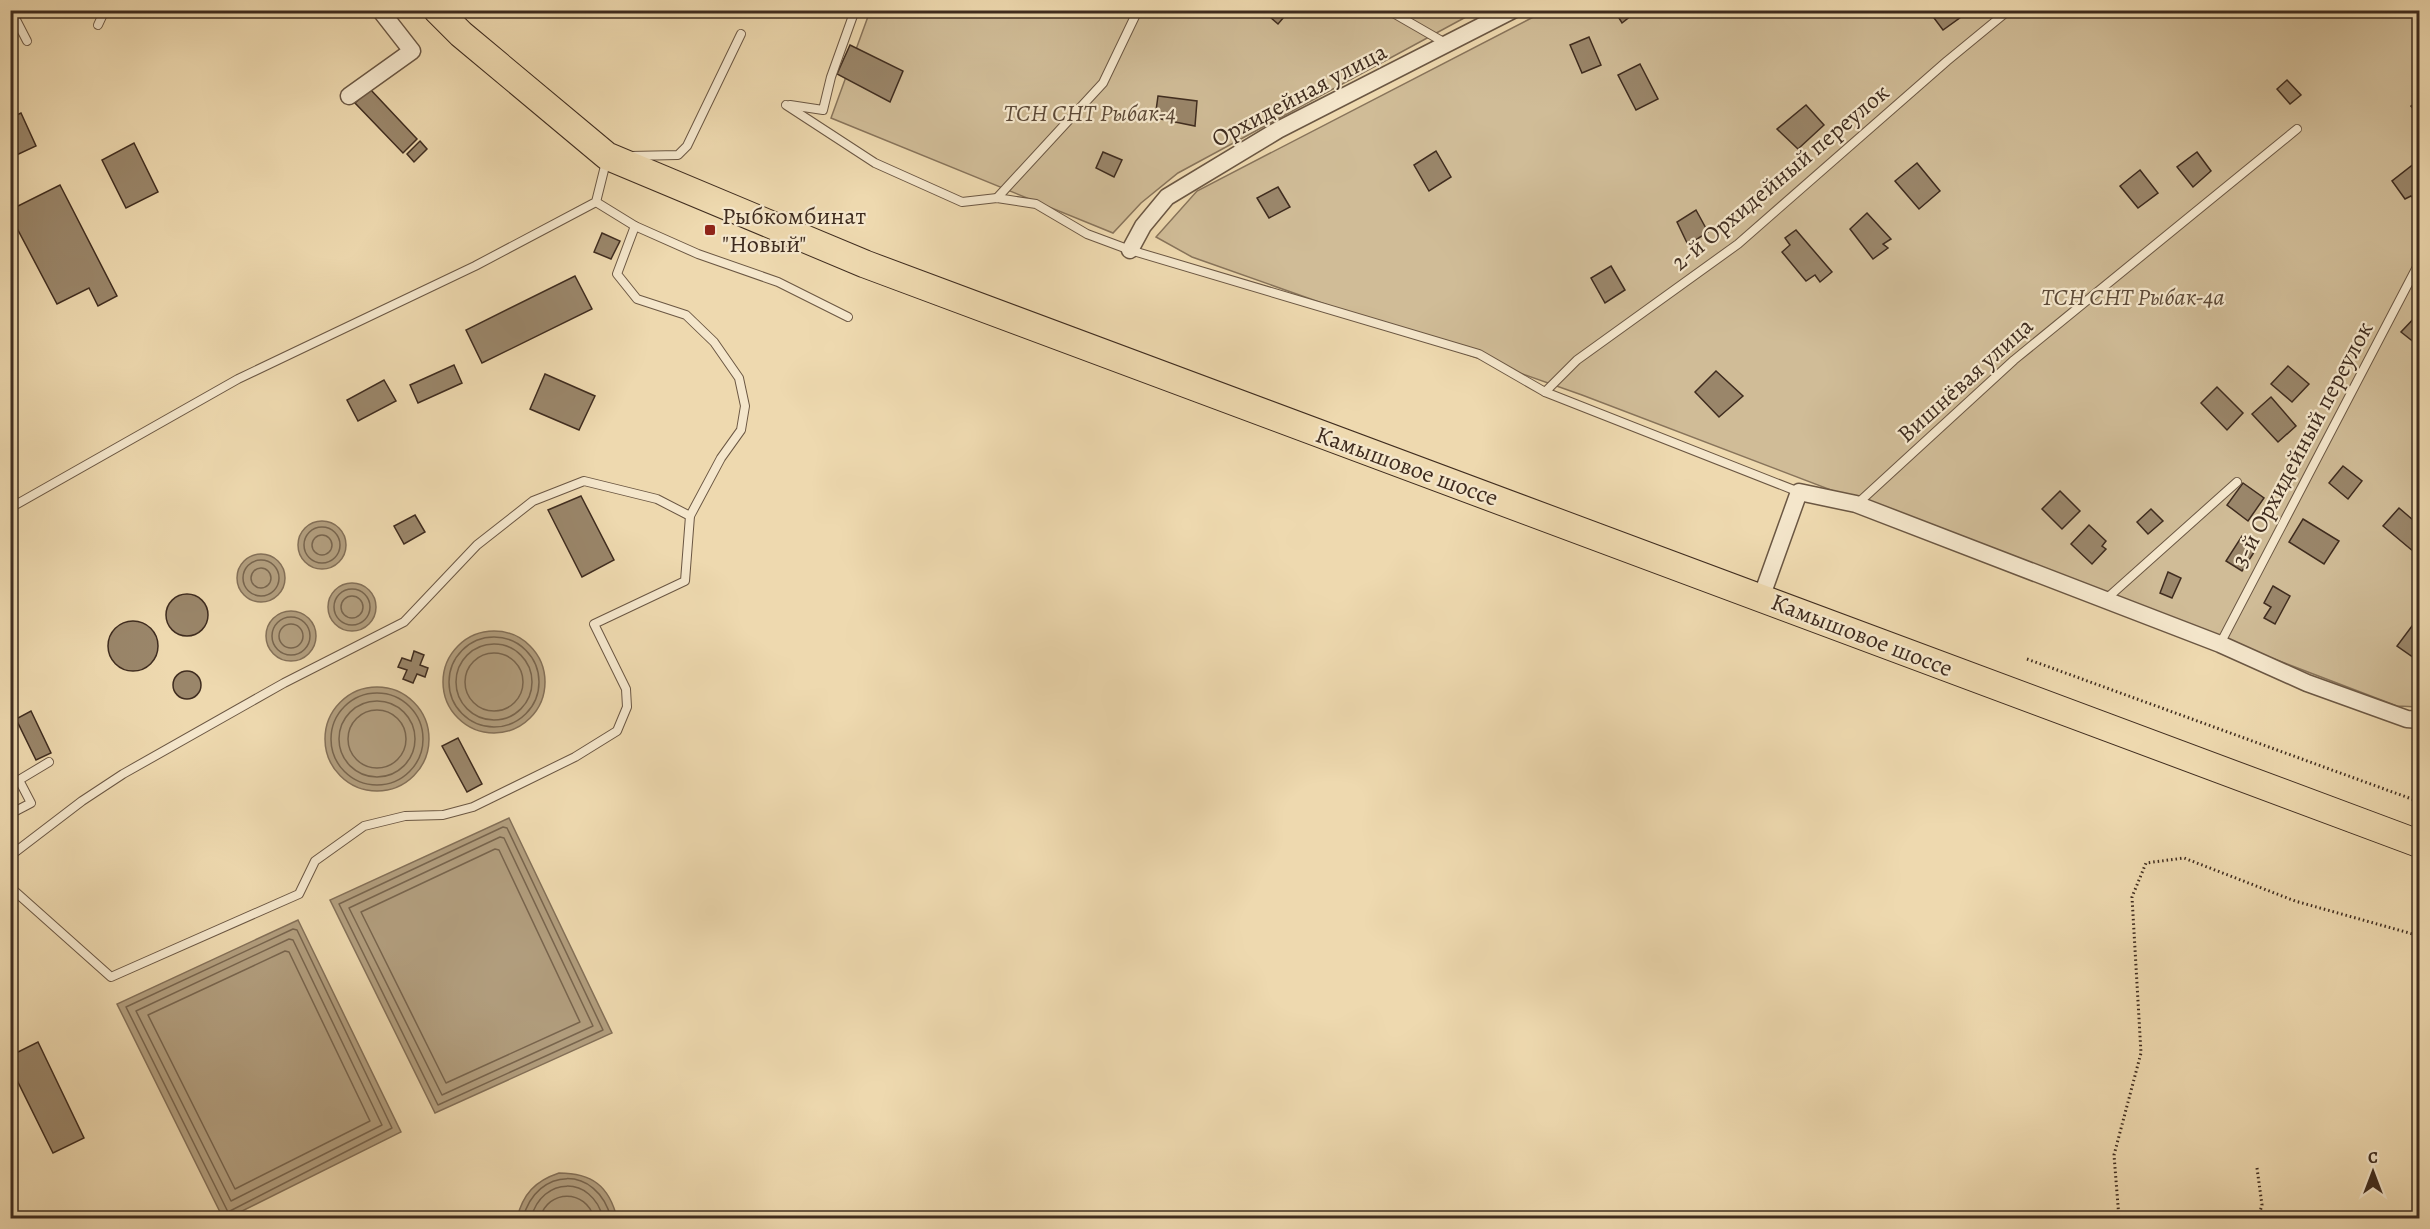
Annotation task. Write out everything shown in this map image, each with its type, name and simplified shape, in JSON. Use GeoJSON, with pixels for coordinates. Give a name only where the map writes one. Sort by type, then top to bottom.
{"type":"FeatureCollection","features":[{"type":"Feature","properties":{"kind":"main road","name":"Камышовое шоссе"},"geometry":{"type":"LineString","coordinates":[[437,10],[461,34],[607,156],[865,264],[2420,844]]}},
{"type":"Feature","properties":{"kind":"street"},"geometry":{"type":"LineString","coordinates":[[349,96],[412,51],[380,10]]}},
{"type":"Feature","properties":{"kind":"street","name":"Орхидейная улица"},"geometry":{"type":"LineString","coordinates":[[1130,249],[1143,226],[1167,197],[1278,130],[1513,10]]}},
{"type":"Feature","properties":{"kind":"street"},"geometry":{"type":"LineString","coordinates":[[1761,597],[1799,492],[1856,504],[2220,644],[2307,683],[2407,719],[2420,720]]}},
{"type":"Feature","properties":{"kind":"lane"},"geometry":{"type":"LineString","coordinates":[[11,10],[27,41]]}},
{"type":"Feature","properties":{"kind":"lane"},"geometry":{"type":"LineString","coordinates":[[98,25],[105,10]]}},
{"type":"Feature","properties":{"kind":"lane"},"geometry":{"type":"LineString","coordinates":[[855,10],[831,77],[823,110],[786,105],[875,163],[962,202],[997,198],[1036,204],[1087,234],[1130,249],[1479,354],[1545,392],[1799,492]]}},
{"type":"Feature","properties":{"kind":"lane"},"geometry":{"type":"LineString","coordinates":[[997,198],[1103,83],[1138,10]]}},
{"type":"Feature","properties":{"kind":"lane"},"geometry":{"type":"LineString","coordinates":[[1389,10],[1447,45]]}},
{"type":"Feature","properties":{"kind":"lane","name":"2-й Орхидейный переулок"},"geometry":{"type":"LineString","coordinates":[[1545,392],[1578,360],[1738,244],[2009,10]]}},
{"type":"Feature","properties":{"kind":"lane"},"geometry":{"type":"LineString","coordinates":[[10,508],[238,379],[475,266],[596,202],[607,156],[678,155],[687,146],[741,34]]}},
{"type":"Feature","properties":{"kind":"lane","name":"Вишнёвая улица"},"geometry":{"type":"LineString","coordinates":[[1856,504],[2014,360],[2297,129]]}},
{"type":"Feature","properties":{"kind":"lane"},"geometry":{"type":"LineString","coordinates":[[596,202],[635,226],[698,254],[778,282],[848,317]]}},
{"type":"Feature","properties":{"kind":"lane"},"geometry":{"type":"LineString","coordinates":[[10,887],[111,977],[300,894],[315,861],[363,826],[405,816],[443,815],[473,807],[575,756],[617,731],[627,707],[626,689],[594,624],[685,581],[690,516],[721,458],[741,430],[745,406],[739,378],[714,342],[686,315],[637,299],[617,274],[635,226]]}},
{"type":"Feature","properties":{"kind":"lane","name":"3-й Орхидейный переулок"},"geometry":{"type":"LineString","coordinates":[[2220,644],[2420,261]]}},
{"type":"Feature","properties":{"kind":"lane"},"geometry":{"type":"LineString","coordinates":[[10,856],[82,801],[123,774],[284,683],[404,622],[477,545],[533,501],[584,481],[657,499],[690,516]]}},
{"type":"Feature","properties":{"kind":"lane"},"geometry":{"type":"LineString","coordinates":[[2104,600],[2237,482]]}},
{"type":"Feature","properties":{"kind":"lane"},"geometry":{"type":"LineString","coordinates":[[10,814],[31,803],[19,780],[49,762]]}},
{"type":"Feature","properties":{"kind":"path"},"geometry":{"type":"LineString","coordinates":[[2027,659],[2420,802]]}},
{"type":"Feature","properties":{"kind":"path"},"geometry":{"type":"LineString","coordinates":[[2119,1218],[2114,1155],[2140,1053],[2132,897],[2146,863],[2184,858],[2295,901],[2420,936]]}},
{"type":"Feature","properties":{"kind":"path"},"geometry":{"type":"LineString","coordinates":[[2257,1167],[2262,1204],[2258,1218]]}},
{"type":"Feature","properties":{"kind":"green space","name":"ТСН СНТ Рыбак-4"},"geometry":{"type":"Polygon","coordinates":[[[870,11],[1477,11],[1178,173],[1141,203],[1113,233],[831,118],[870,11]]]}},
{"type":"Feature","properties":{"kind":"green space","name":"ТСН СНТ Рыбак-4а"},"geometry":{"type":"Polygon","coordinates":[[[1545,11],[2419,11],[2419,707],[2397,706],[1582,395],[1192,257],[1156,237],[1197,191],[1545,11]]]}},
{"type":"Feature","properties":{"kind":"water"},"geometry":{"type":"Polygon","coordinates":[[[322,521],[339,528],[346,545],[339,562],[322,569],[305,562],[298,545],[305,528],[322,521]]]}},
{"type":"Feature","properties":{"kind":"water"},"geometry":{"type":"Polygon","coordinates":[[[261,554],[278,561],[285,578],[278,595],[261,602],[244,595],[237,578],[244,561],[261,554]]]}},
{"type":"Feature","properties":{"kind":"water"},"geometry":{"type":"Polygon","coordinates":[[[347,583],[357,583],[369,590],[376,602],[376,612],[369,624],[357,631],[347,631],[332,620],[328,612],[328,602],[339,587],[347,583]]]}},
{"type":"Feature","properties":{"kind":"water"},"geometry":{"type":"Polygon","coordinates":[[[286,611],[296,611],[309,618],[316,631],[316,641],[309,654],[296,661],[286,661],[277,657],[270,650],[266,641],[266,631],[270,622],[277,615],[286,611]]]}},
{"type":"Feature","properties":{"kind":"water"},"geometry":{"type":"Polygon","coordinates":[[[494,631],[514,634],[523,639],[537,653],[542,662],[545,682],[542,702],[537,711],[523,725],[514,730],[494,733],[474,730],[465,725],[451,711],[446,702],[443,682],[446,662],[451,653],[465,639],[474,634],[494,631]]]}},
{"type":"Feature","properties":{"kind":"water"},"geometry":{"type":"Polygon","coordinates":[[[377,687],[397,691],[414,702],[425,719],[429,739],[425,759],[414,776],[397,787],[377,791],[357,787],[340,776],[329,759],[325,739],[329,719],[340,702],[357,691],[377,687]]]}},
{"type":"Feature","properties":{"kind":"water"},"geometry":{"type":"Polygon","coordinates":[[[509,818],[612,1033],[435,1113],[330,900],[509,818]]]}},
{"type":"Feature","properties":{"kind":"water"},"geometry":{"type":"Polygon","coordinates":[[[298,920],[401,1132],[228,1218],[223,1218],[117,1004],[298,920]]]}},
{"type":"Feature","properties":{"kind":"water"},"geometry":{"type":"Polygon","coordinates":[[[559,1173],[581,1176],[597,1184],[609,1197],[617,1218],[517,1218],[531,1190],[543,1180],[559,1173]]]}},
{"type":"Feature","properties":{"kind":"building"},"geometry":{"type":"Polygon","coordinates":[[[1262,10],[1290,10],[1278,24],[1262,10]]]}},
{"type":"Feature","properties":{"kind":"building"},"geometry":{"type":"Polygon","coordinates":[[[1614,10],[1629,10],[1632,15],[1622,23],[1614,10]]]}},
{"type":"Feature","properties":{"kind":"building"},"geometry":{"type":"Polygon","coordinates":[[[1928,10],[1956,10],[1961,17],[1943,30],[1928,10]]]}},
{"type":"Feature","properties":{"kind":"building"},"geometry":{"type":"Polygon","coordinates":[[[1589,37],[1601,65],[1582,73],[1570,45],[1589,37]]]}},
{"type":"Feature","properties":{"kind":"building"},"geometry":{"type":"Polygon","coordinates":[[[850,45],[903,71],[890,102],[837,74],[850,45]]]}},
{"type":"Feature","properties":{"kind":"building"},"geometry":{"type":"Polygon","coordinates":[[[1640,64],[1658,99],[1636,110],[1618,75],[1640,64]]]}},
{"type":"Feature","properties":{"kind":"building"},"geometry":{"type":"Polygon","coordinates":[[[2287,80],[2301,95],[2290,104],[2277,89],[2287,80]]]}},
{"type":"Feature","properties":{"kind":"building"},"geometry":{"type":"Polygon","coordinates":[[[370,89],[417,139],[403,153],[355,103],[370,89]]]}},
{"type":"Feature","properties":{"kind":"building"},"geometry":{"type":"Polygon","coordinates":[[[1158,96],[1197,101],[1195,126],[1155,118],[1158,96]]]}},
{"type":"Feature","properties":{"kind":"building"},"geometry":{"type":"Polygon","coordinates":[[[2420,99],[2420,117],[2411,106],[2420,99]]]}},
{"type":"Feature","properties":{"kind":"building"},"geometry":{"type":"Polygon","coordinates":[[[1806,105],[1824,125],[1798,149],[1777,129],[1806,105]]]}},
{"type":"Feature","properties":{"kind":"building"},"geometry":{"type":"Polygon","coordinates":[[[21,113],[36,146],[10,158],[10,118],[21,113]]]}},
{"type":"Feature","properties":{"kind":"building"},"geometry":{"type":"Polygon","coordinates":[[[420,141],[427,149],[414,162],[407,154],[420,141]]]}},
{"type":"Feature","properties":{"kind":"building"},"geometry":{"type":"Polygon","coordinates":[[[134,143],[158,192],[126,208],[102,160],[134,143]]]}},
{"type":"Feature","properties":{"kind":"building"},"geometry":{"type":"Polygon","coordinates":[[[1436,151],[1451,177],[1429,191],[1414,165],[1436,151]]]}},
{"type":"Feature","properties":{"kind":"building"},"geometry":{"type":"Polygon","coordinates":[[[1103,152],[1122,160],[1114,177],[1096,168],[1103,152]]]}},
{"type":"Feature","properties":{"kind":"building"},"geometry":{"type":"Polygon","coordinates":[[[2197,152],[2211,171],[2193,187],[2177,167],[2197,152]]]}},
{"type":"Feature","properties":{"kind":"building"},"geometry":{"type":"Polygon","coordinates":[[[1917,163],[1940,191],[1919,209],[1895,181],[1917,163]]]}},
{"type":"Feature","properties":{"kind":"building"},"geometry":{"type":"Polygon","coordinates":[[[2415,163],[2420,168],[2420,201],[2418,202],[2411,196],[2405,199],[2392,181],[2415,163]]]}},
{"type":"Feature","properties":{"kind":"building"},"geometry":{"type":"Polygon","coordinates":[[[2140,170],[2158,193],[2138,208],[2120,186],[2140,170]]]}},
{"type":"Feature","properties":{"kind":"building"},"geometry":{"type":"Polygon","coordinates":[[[60,185],[117,296],[98,306],[89,288],[57,304],[10,215],[10,210],[60,185]]]}},
{"type":"Feature","properties":{"kind":"building"},"geometry":{"type":"Polygon","coordinates":[[[1278,187],[1290,207],[1269,218],[1257,198],[1278,187]]]}},
{"type":"Feature","properties":{"kind":"building"},"geometry":{"type":"Polygon","coordinates":[[[1696,210],[1708,232],[1688,245],[1677,222],[1696,210]]]}},
{"type":"Feature","properties":{"kind":"building"},"geometry":{"type":"Polygon","coordinates":[[[1867,213],[1891,239],[1883,244],[1888,248],[1873,259],[1850,229],[1867,213]]]}},
{"type":"Feature","properties":{"kind":"building"},"geometry":{"type":"Polygon","coordinates":[[[1796,230],[1832,272],[1820,282],[1815,275],[1806,281],[1782,252],[1790,245],[1785,238],[1796,230]]]}},
{"type":"Feature","properties":{"kind":"building"},"geometry":{"type":"Polygon","coordinates":[[[602,233],[620,241],[611,259],[594,252],[602,233]]]}},
{"type":"Feature","properties":{"kind":"building"},"geometry":{"type":"Polygon","coordinates":[[[1611,266],[1625,290],[1605,303],[1591,278],[1611,266]]]}},
{"type":"Feature","properties":{"kind":"building"},"geometry":{"type":"Polygon","coordinates":[[[575,276],[592,309],[482,363],[466,330],[575,276]]]}},
{"type":"Feature","properties":{"kind":"building"},"geometry":{"type":"Polygon","coordinates":[[[2418,314],[2420,316],[2420,347],[2401,332],[2418,314]]]}},
{"type":"Feature","properties":{"kind":"building"},"geometry":{"type":"Polygon","coordinates":[[[454,365],[462,383],[418,403],[410,385],[454,365]]]}},
{"type":"Feature","properties":{"kind":"building"},"geometry":{"type":"Polygon","coordinates":[[[2288,366],[2309,384],[2292,402],[2271,384],[2288,366]]]}},
{"type":"Feature","properties":{"kind":"building"},"geometry":{"type":"Polygon","coordinates":[[[1716,371],[1743,396],[1719,417],[1695,392],[1716,371]]]}},
{"type":"Feature","properties":{"kind":"building"},"geometry":{"type":"Polygon","coordinates":[[[545,374],[595,396],[579,430],[530,409],[545,374]]]}},
{"type":"Feature","properties":{"kind":"building"},"geometry":{"type":"Polygon","coordinates":[[[384,380],[396,401],[358,421],[347,400],[384,380]]]}},
{"type":"Feature","properties":{"kind":"building"},"geometry":{"type":"Polygon","coordinates":[[[2217,387],[2243,413],[2227,430],[2201,403],[2217,387]]]}},
{"type":"Feature","properties":{"kind":"building"},"geometry":{"type":"Polygon","coordinates":[[[2271,397],[2296,426],[2278,442],[2252,414],[2271,397]]]}},
{"type":"Feature","properties":{"kind":"building"},"geometry":{"type":"Polygon","coordinates":[[[2343,466],[2362,481],[2348,499],[2329,483],[2343,466]]]}},
{"type":"Feature","properties":{"kind":"building"},"geometry":{"type":"Polygon","coordinates":[[[2243,483],[2264,498],[2248,521],[2227,505],[2243,483]]]}},
{"type":"Feature","properties":{"kind":"building"},"geometry":{"type":"Polygon","coordinates":[[[2060,491],[2080,511],[2062,529],[2042,509],[2060,491]]]}},
{"type":"Feature","properties":{"kind":"building"},"geometry":{"type":"Polygon","coordinates":[[[581,496],[614,560],[582,577],[548,510],[581,496]]]}},
{"type":"Feature","properties":{"kind":"building"},"geometry":{"type":"Polygon","coordinates":[[[2399,508],[2420,526],[2420,557],[2383,526],[2399,508]]]}},
{"type":"Feature","properties":{"kind":"building"},"geometry":{"type":"Polygon","coordinates":[[[2151,509],[2163,521],[2148,534],[2137,522],[2151,509]]]}},
{"type":"Feature","properties":{"kind":"building"},"geometry":{"type":"Polygon","coordinates":[[[415,515],[425,532],[404,544],[394,526],[415,515]]]}},
{"type":"Feature","properties":{"kind":"building"},"geometry":{"type":"Polygon","coordinates":[[[2303,519],[2339,541],[2324,564],[2289,542],[2303,519]]]}},
{"type":"Feature","properties":{"kind":"building"},"geometry":{"type":"Polygon","coordinates":[[[2089,525],[2106,541],[2102,546],[2106,549],[2092,564],[2071,544],[2089,525]]]}},
{"type":"Feature","properties":{"kind":"building"},"geometry":{"type":"Polygon","coordinates":[[[2242,536],[2258,546],[2242,571],[2226,561],[2242,536]]]}},
{"type":"Feature","properties":{"kind":"building"},"geometry":{"type":"Polygon","coordinates":[[[2168,572],[2181,578],[2172,598],[2160,593],[2168,572]]]}},
{"type":"Feature","properties":{"kind":"building"},"geometry":{"type":"Polygon","coordinates":[[[2273,586],[2290,596],[2275,624],[2264,618],[2271,607],[2264,603],[2273,586]]]}},
{"type":"Feature","properties":{"kind":"building"},"geometry":{"type":"Polygon","coordinates":[[[187,594],[202,600],[208,615],[202,630],[187,636],[172,630],[166,615],[172,600],[187,594]]]}},
{"type":"Feature","properties":{"kind":"building"},"geometry":{"type":"Polygon","coordinates":[[[133,621],[147,625],[154,632],[158,646],[154,660],[147,667],[133,671],[119,667],[112,660],[108,646],[112,632],[119,625],[133,621]]]}},
{"type":"Feature","properties":{"kind":"building"},"geometry":{"type":"Polygon","coordinates":[[[2412,626],[2420,631],[2420,662],[2397,646],[2412,626]]]}},
{"type":"Feature","properties":{"kind":"building"},"geometry":{"type":"Polygon","coordinates":[[[414,651],[424,655],[420,665],[428,668],[425,677],[417,674],[413,683],[403,679],[407,670],[398,667],[402,658],[411,661],[414,651]]]}},
{"type":"Feature","properties":{"kind":"building"},"geometry":{"type":"Polygon","coordinates":[[[187,671],[197,675],[201,685],[197,695],[187,699],[177,695],[173,685],[177,675],[187,671]]]}},
{"type":"Feature","properties":{"kind":"building"},"geometry":{"type":"Polygon","coordinates":[[[31,711],[51,753],[36,760],[16,719],[31,711]]]}},
{"type":"Feature","properties":{"kind":"building"},"geometry":{"type":"Polygon","coordinates":[[[458,738],[482,784],[467,792],[442,746],[458,738]]]}},
{"type":"Feature","properties":{"kind":"building"},"geometry":{"type":"Polygon","coordinates":[[[38,1042],[84,1138],[53,1153],[10,1066],[10,1056],[38,1042]]]}},
{"type":"Feature","properties":{"kind":"place","name":"Рыбкомбинат \"Новый\""},"geometry":{"type":"Point","coordinates":[710,230]}}]}
